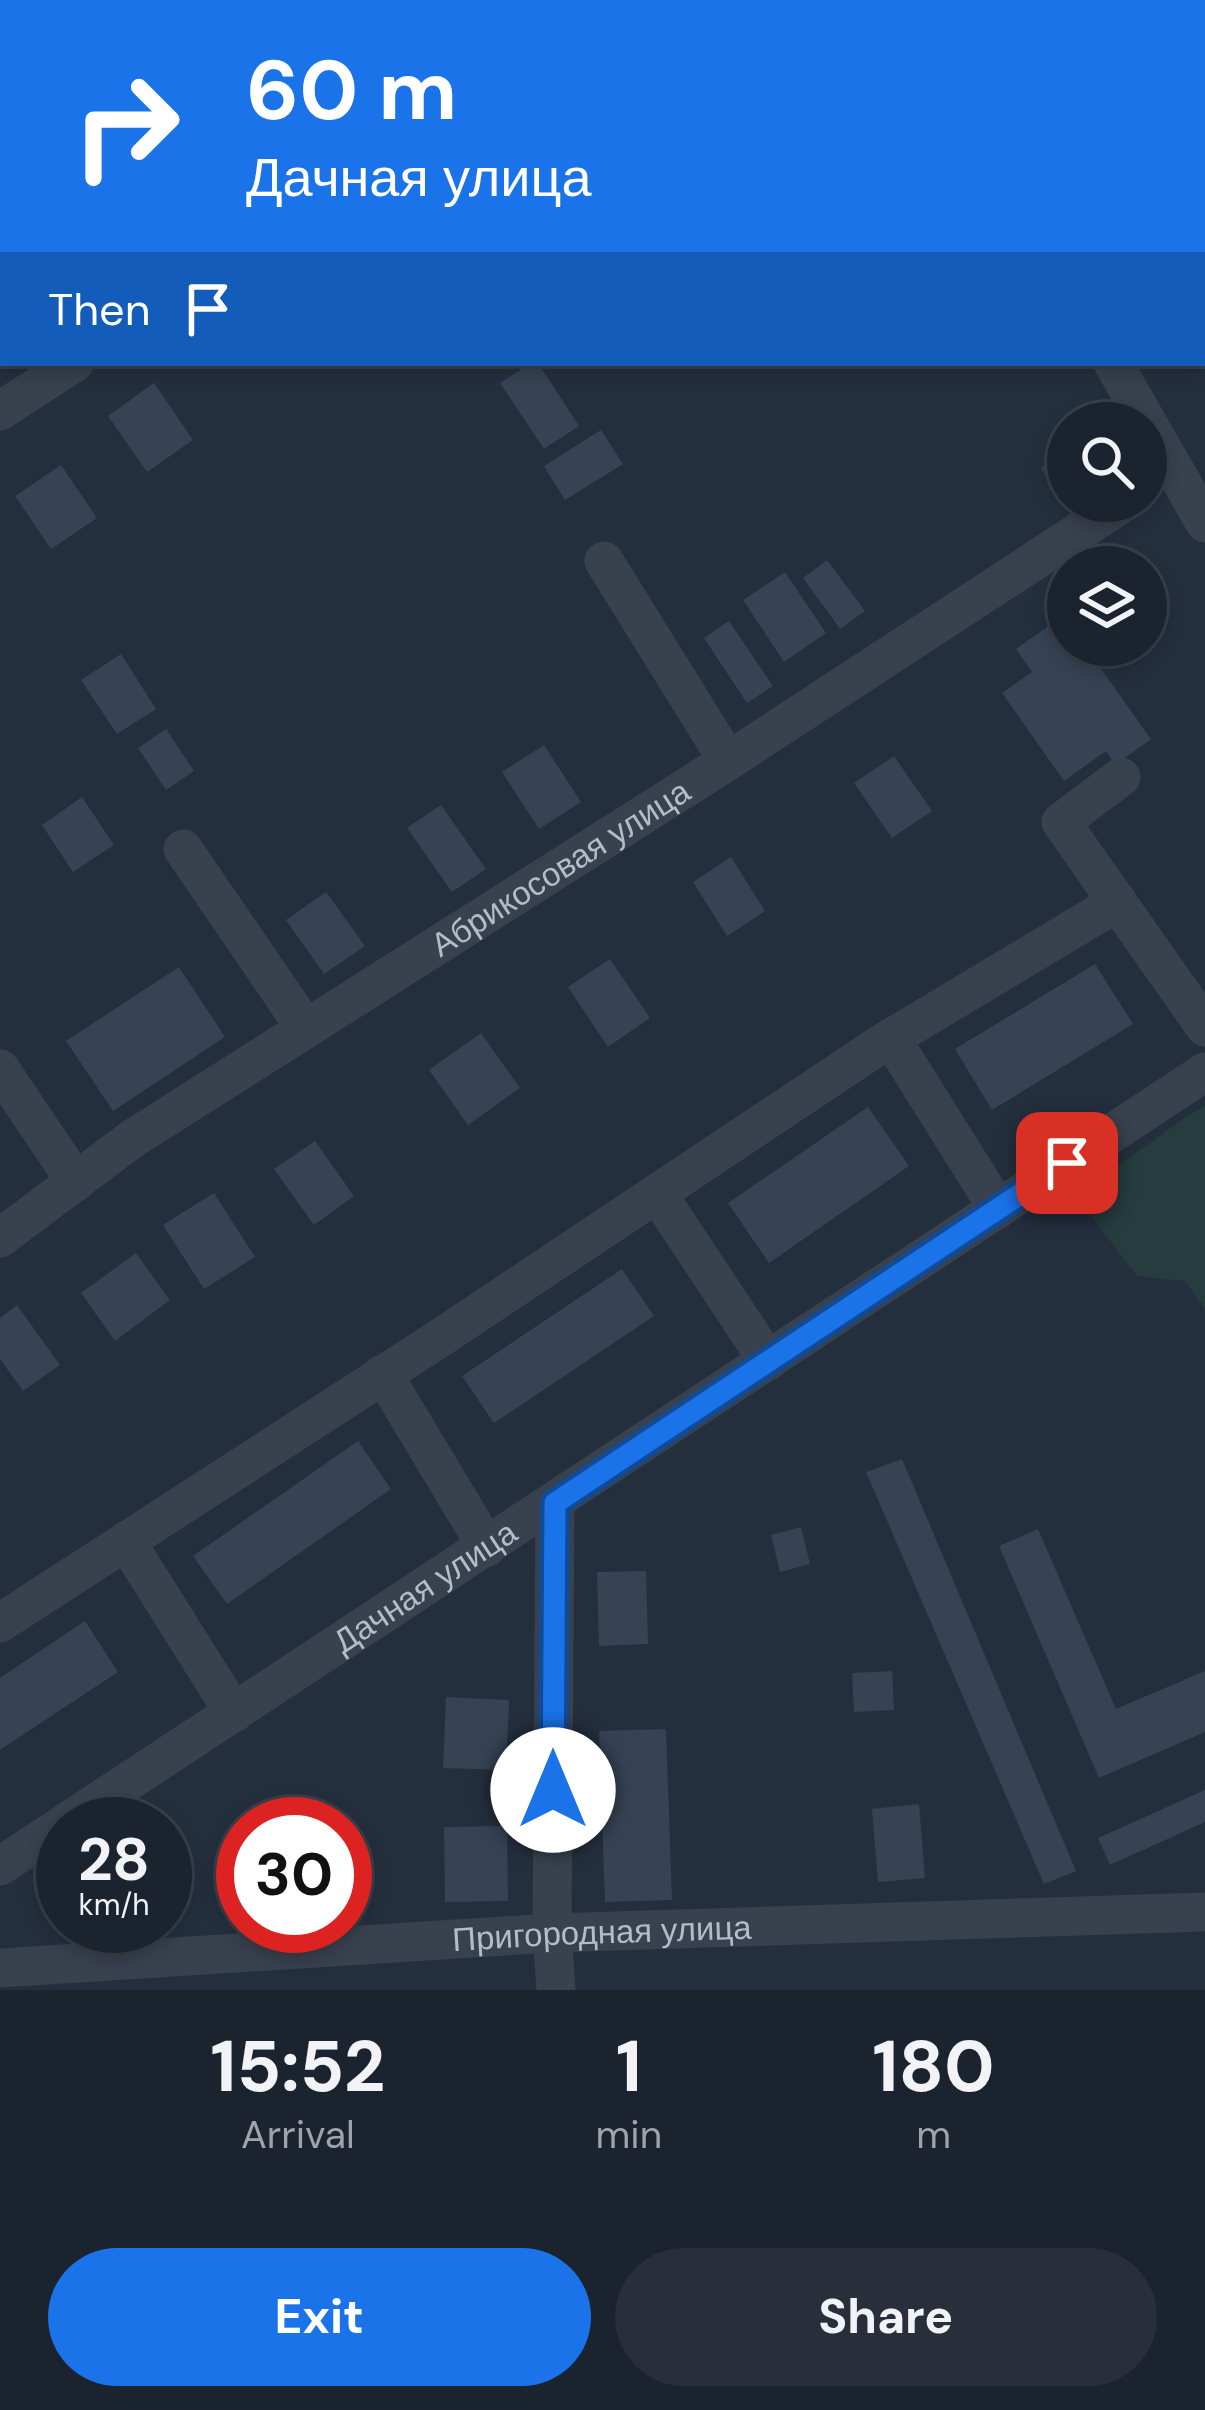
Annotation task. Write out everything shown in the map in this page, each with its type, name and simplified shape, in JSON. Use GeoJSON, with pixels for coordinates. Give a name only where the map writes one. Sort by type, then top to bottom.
{"type":"FeatureCollection","features":[{"type":"Feature","properties":{"kind":"street"},"geometry":{"type":"LineString","coordinates":[[0,411],[69,366]]}},
{"type":"Feature","properties":{"kind":"street"},"geometry":{"type":"LineString","coordinates":[[1114,366],[1129,402]]}},
{"type":"Feature","properties":{"kind":"street"},"geometry":{"type":"LineString","coordinates":[[1167,485],[1205,523]]}},
{"type":"Feature","properties":{"kind":"street","name":"Абрикосовая улица"},"geometry":{"type":"LineString","coordinates":[[0,1238],[132,1139],[728,761],[1094,522]]}},
{"type":"Feature","properties":{"kind":"street"},"geometry":{"type":"LineString","coordinates":[[604,561],[728,761]]}},
{"type":"Feature","properties":{"kind":"street"},"geometry":{"type":"LineString","coordinates":[[1121,778],[1061,822],[1205,1027]]}},
{"type":"Feature","properties":{"kind":"street"},"geometry":{"type":"LineString","coordinates":[[183,848],[306,1029]]}},
{"type":"Feature","properties":{"kind":"street"},"geometry":{"type":"LineString","coordinates":[[0,1623],[891,1038],[1118,902]]}},
{"type":"Feature","properties":{"kind":"street"},"geometry":{"type":"LineString","coordinates":[[891,1038],[998,1209]]}},
{"type":"Feature","properties":{"kind":"street"},"geometry":{"type":"LineString","coordinates":[[0,1069],[76,1182]]}},
{"type":"Feature","properties":{"kind":"street","name":"Дачная улица"},"geometry":{"type":"LineString","coordinates":[[105,1797],[1205,1072]]}},
{"type":"Feature","properties":{"kind":"street"},"geometry":{"type":"LineString","coordinates":[[657,1193],[768,1361]]}},
{"type":"Feature","properties":{"kind":"street"},"geometry":{"type":"LineString","coordinates":[[383,1374],[487,1547]]}},
{"type":"Feature","properties":{"kind":"street"},"geometry":{"type":"LineString","coordinates":[[555,1503],[552,1933],[556,1990]]}},
{"type":"Feature","properties":{"kind":"street"},"geometry":{"type":"LineString","coordinates":[[126,1541],[234,1712]]}},
{"type":"Feature","properties":{"kind":"street","name":"Дачная улица"},"geometry":{"type":"LineString","coordinates":[[0,1866],[36,1842]]}},
{"type":"Feature","properties":{"kind":"street","name":"Пригородная улица"},"geometry":{"type":"LineString","coordinates":[[0,1968],[552,1933],[1205,1912]]}},
{"type":"Feature","properties":{"kind":"green space"},"geometry":{"type":"Polygon","coordinates":[[[1205,1106],[1205,1309],[1185,1281],[1137,1276],[1076,1196],[1205,1106]]]}},
{"type":"Feature","properties":{"kind":"building"},"geometry":{"type":"Polygon","coordinates":[[[526,366],[540,366],[579,426],[544,449],[500,383],[526,366]]]}},
{"type":"Feature","properties":{"kind":"building"},"geometry":{"type":"Polygon","coordinates":[[[154,383],[193,440],[147,472],[108,416],[154,383]]]}},
{"type":"Feature","properties":{"kind":"building"},"geometry":{"type":"Polygon","coordinates":[[[601,430],[623,464],[565,500],[544,466],[601,430]]]}},
{"type":"Feature","properties":{"kind":"building"},"geometry":{"type":"Polygon","coordinates":[[[61,465],[97,518],[51,549],[15,496],[61,465]]]}},
{"type":"Feature","properties":{"kind":"building"},"geometry":{"type":"Polygon","coordinates":[[[827,560],[865,611],[840,629],[803,578],[827,560]]]}},
{"type":"Feature","properties":{"kind":"building"},"geometry":{"type":"Polygon","coordinates":[[[785,572],[826,633],[784,662],[743,600],[785,572]]]}},
{"type":"Feature","properties":{"kind":"building"},"geometry":{"type":"Polygon","coordinates":[[[729,621],[773,686],[747,703],[704,638],[729,621]]]}},
{"type":"Feature","properties":{"kind":"building"},"geometry":{"type":"Polygon","coordinates":[[[1047,627],[1047,666],[1099,666],[1151,739],[1115,765],[1106,751],[1064,781],[1002,693],[1032,672],[1016,649],[1047,627]]]}},
{"type":"Feature","properties":{"kind":"building"},"geometry":{"type":"Polygon","coordinates":[[[121,654],[156,709],[117,734],[81,680],[121,654]]]}},
{"type":"Feature","properties":{"kind":"building"},"geometry":{"type":"Polygon","coordinates":[[[166,729],[194,771],[166,790],[138,748],[166,729]]]}},
{"type":"Feature","properties":{"kind":"building"},"geometry":{"type":"Polygon","coordinates":[[[544,745],[581,802],[539,829],[502,772],[544,745]]]}},
{"type":"Feature","properties":{"kind":"building"},"geometry":{"type":"Polygon","coordinates":[[[894,756],[932,811],[892,838],[854,783],[894,756]]]}},
{"type":"Feature","properties":{"kind":"building"},"geometry":{"type":"Polygon","coordinates":[[[82,797],[114,845],[73,872],[42,825],[82,797]]]}},
{"type":"Feature","properties":{"kind":"building"},"geometry":{"type":"Polygon","coordinates":[[[441,805],[486,869],[452,892],[407,828],[441,805]]]}},
{"type":"Feature","properties":{"kind":"building"},"geometry":{"type":"Polygon","coordinates":[[[731,857],[765,911],[727,936],[693,882],[731,857]]]}},
{"type":"Feature","properties":{"kind":"building"},"geometry":{"type":"Polygon","coordinates":[[[326,892],[365,946],[324,974],[286,920],[326,892]]]}},
{"type":"Feature","properties":{"kind":"building"},"geometry":{"type":"Polygon","coordinates":[[[610,959],[650,1018],[608,1047],[568,987],[610,959]]]}},
{"type":"Feature","properties":{"kind":"building"},"geometry":{"type":"Polygon","coordinates":[[[1095,964],[1133,1024],[992,1110],[955,1049],[1095,964]]]}},
{"type":"Feature","properties":{"kind":"building"},"geometry":{"type":"Polygon","coordinates":[[[179,967],[225,1037],[113,1111],[66,1041],[179,967]]]}},
{"type":"Feature","properties":{"kind":"building"},"geometry":{"type":"Polygon","coordinates":[[[481,1033],[520,1088],[468,1125],[429,1070],[481,1033]]]}},
{"type":"Feature","properties":{"kind":"building"},"geometry":{"type":"Polygon","coordinates":[[[868,1107],[909,1166],[769,1263],[728,1203],[868,1107]]]}},
{"type":"Feature","properties":{"kind":"building"},"geometry":{"type":"Polygon","coordinates":[[[315,1141],[354,1196],[314,1225],[274,1169],[315,1141]]]}},
{"type":"Feature","properties":{"kind":"building"},"geometry":{"type":"Polygon","coordinates":[[[214,1193],[255,1257],[204,1289],[163,1225],[214,1193]]]}},
{"type":"Feature","properties":{"kind":"building"},"geometry":{"type":"Polygon","coordinates":[[[136,1253],[170,1300],[115,1341],[81,1293],[136,1253]]]}},
{"type":"Feature","properties":{"kind":"building"},"geometry":{"type":"Polygon","coordinates":[[[622,1269],[654,1316],[494,1423],[462,1376],[622,1269]]]}},
{"type":"Feature","properties":{"kind":"building"},"geometry":{"type":"Polygon","coordinates":[[[17,1305],[60,1365],[23,1391],[0,1359],[0,1318],[17,1305]]]}},
{"type":"Feature","properties":{"kind":"building"},"geometry":{"type":"Polygon","coordinates":[[[358,1441],[391,1489],[227,1604],[193,1556],[358,1441]]]}},
{"type":"Feature","properties":{"kind":"building"},"geometry":{"type":"Polygon","coordinates":[[[902,1459],[1076,1871],[1044,1884],[866,1472],[902,1459]]]}},
{"type":"Feature","properties":{"kind":"building"},"geometry":{"type":"Polygon","coordinates":[[[801,1527],[810,1564],[780,1572],[771,1535],[801,1527]]]}},
{"type":"Feature","properties":{"kind":"building"},"geometry":{"type":"Polygon","coordinates":[[[1038,1529],[1116,1709],[1205,1671],[1205,1732],[1099,1778],[999,1546],[1038,1529]]]}},
{"type":"Feature","properties":{"kind":"building"},"geometry":{"type":"Polygon","coordinates":[[[646,1571],[648,1644],[599,1646],[597,1572],[646,1571]]]}},
{"type":"Feature","properties":{"kind":"building"},"geometry":{"type":"Polygon","coordinates":[[[85,1621],[118,1672],[0,1750],[0,1678],[85,1621]]]}},
{"type":"Feature","properties":{"kind":"building"},"geometry":{"type":"Polygon","coordinates":[[[892,1671],[894,1710],[854,1712],[852,1673],[892,1671]]]}},
{"type":"Feature","properties":{"kind":"building"},"geometry":{"type":"Polygon","coordinates":[[[446,1697],[509,1700],[506,1770],[443,1768],[446,1697]]]}},
{"type":"Feature","properties":{"kind":"building"},"geometry":{"type":"Polygon","coordinates":[[[666,1729],[672,1900],[605,1902],[599,1731],[666,1729]]]}},
{"type":"Feature","properties":{"kind":"building"},"geometry":{"type":"Polygon","coordinates":[[[1205,1790],[1205,1822],[1110,1865],[1098,1838],[1205,1790]]]}},
{"type":"Feature","properties":{"kind":"building"},"geometry":{"type":"Polygon","coordinates":[[[919,1804],[925,1878],[878,1882],[872,1809],[919,1804]]]}},
{"type":"Feature","properties":{"kind":"building"},"geometry":{"type":"Polygon","coordinates":[[[507,1826],[508,1901],[445,1902],[444,1827],[507,1826]]]}},
{"type":"Feature","properties":{"kind":"route"},"geometry":{"type":"LineString","coordinates":[[553,1790],[555,1503],[1067,1163]]}}]}
